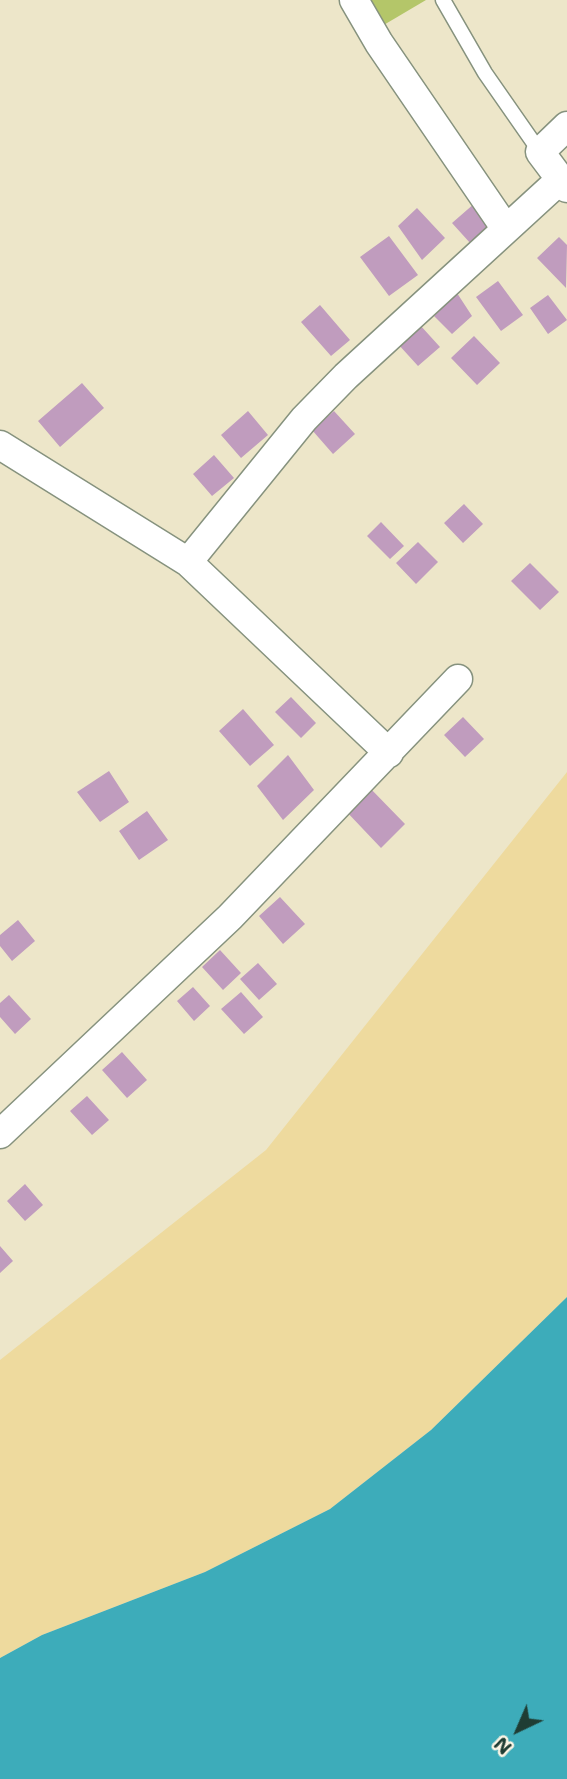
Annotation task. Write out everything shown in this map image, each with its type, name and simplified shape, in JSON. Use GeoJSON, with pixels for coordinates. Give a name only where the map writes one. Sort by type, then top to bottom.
{"type":"FeatureCollection","features":[{"type":"Feature","properties":{"kind":"street"},"geometry":{"type":"LineString","coordinates":[[354,0],[379,43],[506,229]]}},
{"type":"Feature","properties":{"kind":"street"},"geometry":{"type":"LineString","coordinates":[[188,562],[304,419],[346,376],[506,229],[563,184],[540,152],[567,126]]}},
{"type":"Feature","properties":{"kind":"street"},"geometry":{"type":"LineString","coordinates":[[0,445],[188,562],[389,753]]}},
{"type":"Feature","properties":{"kind":"street"},"geometry":{"type":"LineString","coordinates":[[0,1134],[230,916],[458,679]]}},
{"type":"Feature","properties":{"kind":"lane"},"geometry":{"type":"LineString","coordinates":[[443,0],[485,73],[540,152]]}},
{"type":"Feature","properties":{"kind":"green space"},"geometry":{"type":"Polygon","coordinates":[[[366,0],[426,0],[382,26],[366,0]]]}},
{"type":"Feature","properties":{"kind":"sand"},"geometry":{"type":"Polygon","coordinates":[[[567,772],[567,1297],[431,1430],[330,1509],[205,1572],[42,1635],[0,1658],[0,1360],[266,1150],[567,772]]]}},
{"type":"Feature","properties":{"kind":"water"},"geometry":{"type":"Polygon","coordinates":[[[567,1297],[567,1779],[0,1779],[0,1658],[42,1635],[205,1572],[330,1509],[431,1430],[567,1297]]]}},
{"type":"Feature","properties":{"kind":"building"},"geometry":{"type":"Polygon","coordinates":[[[475,203],[494,224],[471,244],[452,223],[475,203]]]}},
{"type":"Feature","properties":{"kind":"building"},"geometry":{"type":"Polygon","coordinates":[[[417,208],[445,238],[422,260],[398,226],[417,208]]]}},
{"type":"Feature","properties":{"kind":"building"},"geometry":{"type":"Polygon","coordinates":[[[389,236],[418,275],[389,296],[360,257],[389,236]]]}},
{"type":"Feature","properties":{"kind":"building"},"geometry":{"type":"Polygon","coordinates":[[[559,237],[567,245],[566,288],[537,258],[559,237]]]}},
{"type":"Feature","properties":{"kind":"building"},"geometry":{"type":"Polygon","coordinates":[[[498,281],[523,315],[501,331],[476,297],[498,281]]]}},
{"type":"Feature","properties":{"kind":"building"},"geometry":{"type":"Polygon","coordinates":[[[457,293],[472,316],[452,334],[434,316],[457,293]]]}},
{"type":"Feature","properties":{"kind":"building"},"geometry":{"type":"Polygon","coordinates":[[[548,295],[567,320],[548,334],[530,308],[548,295]]]}},
{"type":"Feature","properties":{"kind":"building"},"geometry":{"type":"Polygon","coordinates":[[[320,305],[350,340],[331,356],[301,322],[320,305]]]}},
{"type":"Feature","properties":{"kind":"building"},"geometry":{"type":"Polygon","coordinates":[[[420,325],[440,347],[418,366],[398,344],[420,325]]]}},
{"type":"Feature","properties":{"kind":"building"},"geometry":{"type":"Polygon","coordinates":[[[474,336],[500,363],[477,385],[451,358],[474,336]]]}},
{"type":"Feature","properties":{"kind":"building"},"geometry":{"type":"Polygon","coordinates":[[[82,383],[104,408],[60,447],[38,421],[82,383]]]}},
{"type":"Feature","properties":{"kind":"building"},"geometry":{"type":"Polygon","coordinates":[[[248,411],[268,435],[241,458],[221,435],[248,411]]]}},
{"type":"Feature","properties":{"kind":"building"},"geometry":{"type":"Polygon","coordinates":[[[334,411],[355,434],[333,454],[312,430],[334,411]]]}},
{"type":"Feature","properties":{"kind":"building"},"geometry":{"type":"Polygon","coordinates":[[[214,455],[234,478],[212,496],[193,474],[214,455]]]}},
{"type":"Feature","properties":{"kind":"building"},"geometry":{"type":"Polygon","coordinates":[[[464,504],[483,524],[463,543],[444,523],[464,504]]]}},
{"type":"Feature","properties":{"kind":"building"},"geometry":{"type":"Polygon","coordinates":[[[381,522],[404,546],[390,559],[367,536],[381,522]]]}},
{"type":"Feature","properties":{"kind":"building"},"geometry":{"type":"Polygon","coordinates":[[[418,542],[438,562],[416,584],[396,563],[418,542]]]}},
{"type":"Feature","properties":{"kind":"building"},"geometry":{"type":"Polygon","coordinates":[[[530,563],[559,592],[540,610],[511,581],[530,563]]]}},
{"type":"Feature","properties":{"kind":"building"},"geometry":{"type":"Polygon","coordinates":[[[291,697],[316,723],[301,738],[275,712],[291,697]]]}},
{"type":"Feature","properties":{"kind":"building"},"geometry":{"type":"Polygon","coordinates":[[[243,709],[274,745],[250,766],[219,731],[243,709]]]}},
{"type":"Feature","properties":{"kind":"building"},"geometry":{"type":"Polygon","coordinates":[[[463,717],[484,739],[465,757],[444,735],[463,717]]]}},
{"type":"Feature","properties":{"kind":"building"},"geometry":{"type":"Polygon","coordinates":[[[288,755],[314,790],[283,820],[257,786],[288,755]]]}},
{"type":"Feature","properties":{"kind":"building"},"geometry":{"type":"Polygon","coordinates":[[[109,771],[129,802],[100,822],[77,792],[109,771]]]}},
{"type":"Feature","properties":{"kind":"building"},"geometry":{"type":"Polygon","coordinates":[[[368,786],[405,824],[381,848],[344,809],[368,786]]]}},
{"type":"Feature","properties":{"kind":"building"},"geometry":{"type":"Polygon","coordinates":[[[147,811],[168,840],[139,860],[119,831],[147,811]]]}},
{"type":"Feature","properties":{"kind":"building"},"geometry":{"type":"Polygon","coordinates":[[[280,897],[305,924],[283,944],[259,916],[280,897]]]}},
{"type":"Feature","properties":{"kind":"building"},"geometry":{"type":"Polygon","coordinates":[[[18,920],[35,941],[12,961],[0,946],[0,935],[18,920]]]}},
{"type":"Feature","properties":{"kind":"building"},"geometry":{"type":"Polygon","coordinates":[[[220,950],[241,973],[223,990],[202,967],[220,950]]]}},
{"type":"Feature","properties":{"kind":"building"},"geometry":{"type":"Polygon","coordinates":[[[258,963],[277,984],[259,1000],[240,979],[258,963]]]}},
{"type":"Feature","properties":{"kind":"building"},"geometry":{"type":"Polygon","coordinates":[[[193,987],[210,1006],[194,1021],[177,1001],[193,987]]]}},
{"type":"Feature","properties":{"kind":"building"},"geometry":{"type":"Polygon","coordinates":[[[241,992],[263,1017],[244,1034],[221,1009],[241,992]]]}},
{"type":"Feature","properties":{"kind":"building"},"geometry":{"type":"Polygon","coordinates":[[[9,995],[31,1019],[15,1034],[0,1017],[0,1003],[9,995]]]}},
{"type":"Feature","properties":{"kind":"building"},"geometry":{"type":"Polygon","coordinates":[[[122,1052],[147,1080],[127,1098],[102,1070],[122,1052]]]}},
{"type":"Feature","properties":{"kind":"building"},"geometry":{"type":"Polygon","coordinates":[[[87,1096],[109,1120],[92,1135],[70,1111],[87,1096]]]}},
{"type":"Feature","properties":{"kind":"building"},"geometry":{"type":"Polygon","coordinates":[[[25,1184],[43,1205],[25,1221],[7,1201],[25,1184]]]}},
{"type":"Feature","properties":{"kind":"building"},"geometry":{"type":"Polygon","coordinates":[[[0,1246],[13,1261],[0,1273],[0,1246]]]}}]}
